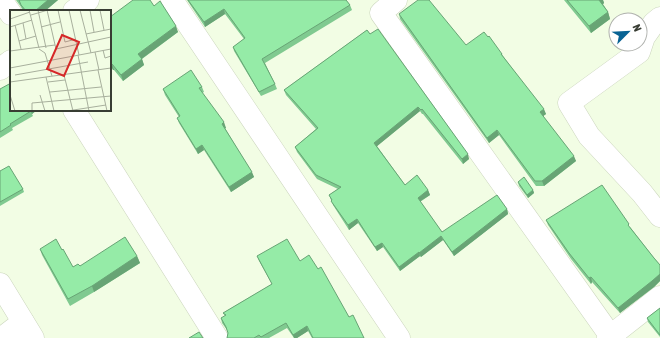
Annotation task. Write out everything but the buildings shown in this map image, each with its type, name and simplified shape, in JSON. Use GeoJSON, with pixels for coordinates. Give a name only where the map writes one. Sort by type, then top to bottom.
{"type":"FeatureCollection","features":[{"type":"Feature","properties":{"kind":"street"},"geometry":{"type":"LineString","coordinates":[[1,0],[10,13]]}},
{"type":"Feature","properties":{"kind":"street"},"geometry":{"type":"LineString","coordinates":[[75,10],[88,0]]}},
{"type":"Feature","properties":{"kind":"street"},"geometry":{"type":"LineString","coordinates":[[172,0],[399,338]]}},
{"type":"Feature","properties":{"kind":"street"},"geometry":{"type":"LineString","coordinates":[[396,0],[382,14],[610,337],[660,297]]}},
{"type":"Feature","properties":{"kind":"street"},"geometry":{"type":"LineString","coordinates":[[660,18],[654,23],[644,37],[639,52],[569,103],[589,136],[642,193],[660,216]]}},
{"type":"Feature","properties":{"kind":"street"},"geometry":{"type":"LineString","coordinates":[[0,69],[10,62]]}},
{"type":"Feature","properties":{"kind":"street"},"geometry":{"type":"LineString","coordinates":[[75,111],[217,338]]}},
{"type":"Feature","properties":{"kind":"street"},"geometry":{"type":"LineString","coordinates":[[0,284],[28,330],[2,338]]}}]}
